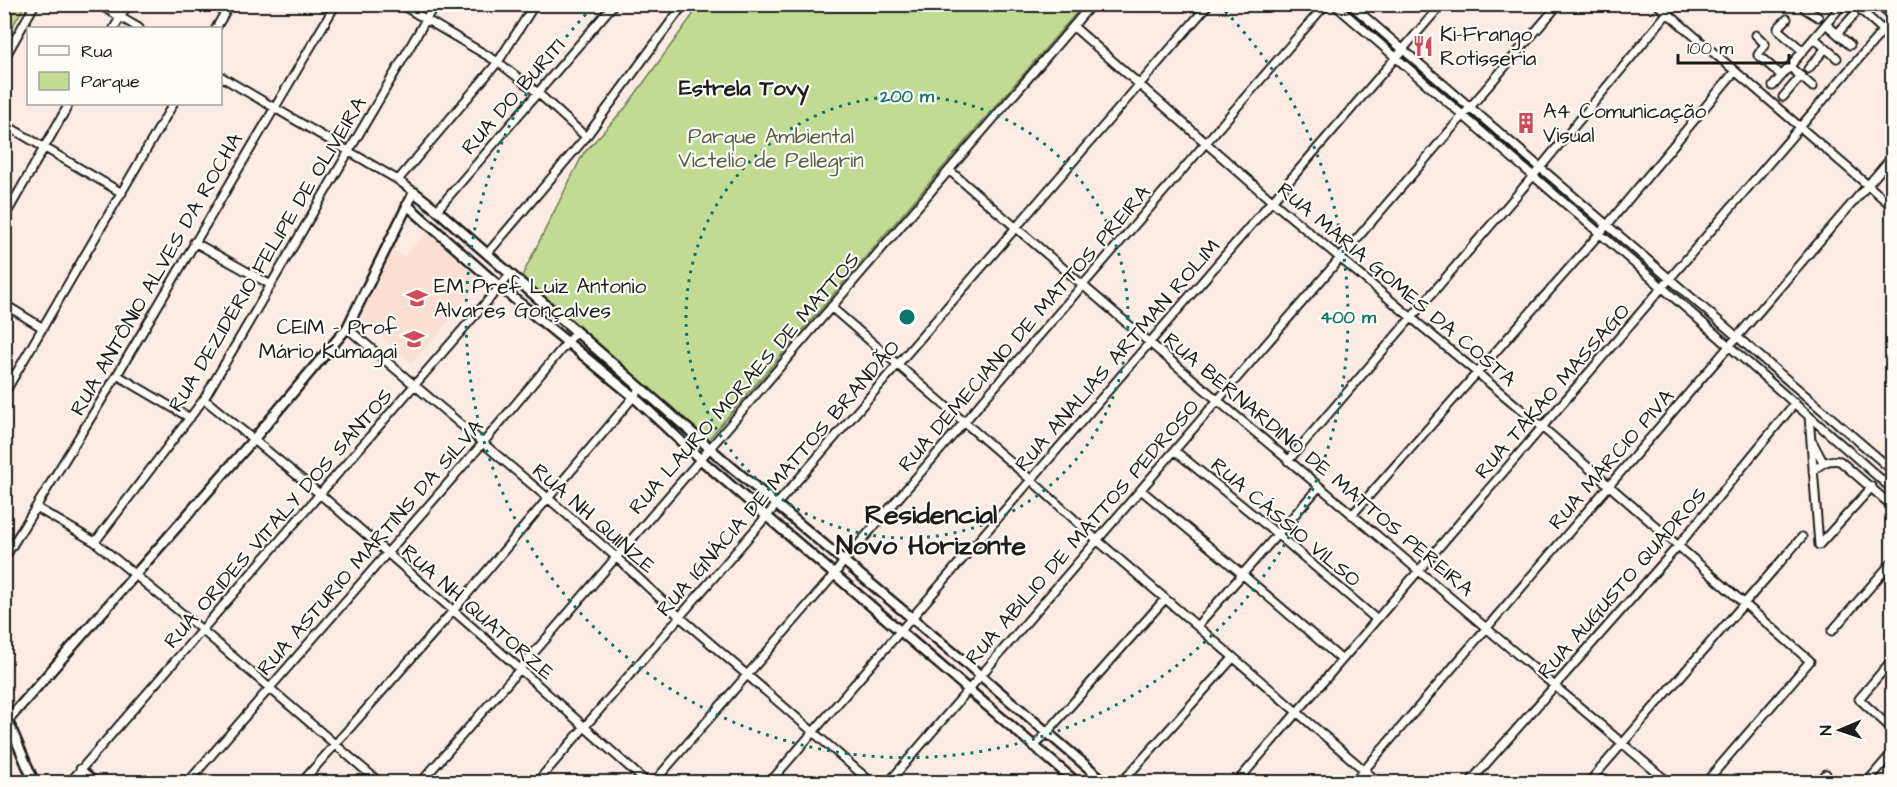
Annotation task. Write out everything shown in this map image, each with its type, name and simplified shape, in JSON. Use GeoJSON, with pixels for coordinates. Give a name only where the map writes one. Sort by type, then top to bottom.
{"type":"FeatureCollection","features":[{"type":"Feature","properties":{"kind":"street"},"geometry":{"type":"LineString","coordinates":[[4,59],[35,4]]}},
{"type":"Feature","properties":{"kind":"street"},"geometry":{"type":"LineString","coordinates":[[98,4],[137,27]]}},
{"type":"Feature","properties":{"kind":"street"},"geometry":{"type":"LineString","coordinates":[[115,27],[128,4]]}},
{"type":"Feature","properties":{"kind":"street"},"geometry":{"type":"LineString","coordinates":[[217,27],[230,4]]}},
{"type":"Feature","properties":{"kind":"street","name":"RUA ANTÔNIO ALVES DA ROCHA"},"geometry":{"type":"LineString","coordinates":[[4,559],[117,375],[336,4]]}},
{"type":"Feature","properties":{"kind":"street"},"geometry":{"type":"LineString","coordinates":[[400,4],[498,62],[538,93],[586,137]]}},
{"type":"Feature","properties":{"kind":"street","name":"RUA DEZIDÉRIO FELIPE DE OLIVEIRA"},"geometry":{"type":"LineString","coordinates":[[95,542],[204,399],[435,4]]}},
{"type":"Feature","properties":{"kind":"street"},"geometry":{"type":"LineString","coordinates":[[398,180],[498,62],[535,4]]}},
{"type":"Feature","properties":{"kind":"street","name":"RUA DO BURITI"},"geometry":{"type":"LineString","coordinates":[[437,210],[614,4]]}},
{"type":"Feature","properties":{"kind":"street"},"geometry":{"type":"LineString","coordinates":[[487,254],[586,137],[684,4]]}},
{"type":"Feature","properties":{"kind":"street","name":"RUA LAURO MORAES DE MATTOS"},"geometry":{"type":"LineString","coordinates":[[421,783],[1092,4]]}},
{"type":"Feature","properties":{"kind":"street","name":"RUA IGNÁCIA DE MATTOS BRANDÃO"},"geometry":{"type":"LineString","coordinates":[[537,783],[1209,4]]}},
{"type":"Feature","properties":{"kind":"street","name":"RUA DEMECIANO DE MATTOS PREIRA"},"geometry":{"type":"LineString","coordinates":[[654,783],[1326,4]]}},
{"type":"Feature","properties":{"kind":"street"},"geometry":{"type":"LineString","coordinates":[[1334,4],[1893,489]]}},
{"type":"Feature","properties":{"kind":"street"},"geometry":{"type":"LineString","coordinates":[[1350,4],[1893,470]]}},
{"type":"Feature","properties":{"kind":"street","name":"RUA ANALIAS ARTMAN ROLIM"},"geometry":{"type":"LineString","coordinates":[[770,783],[812,731],[1273,202],[1442,4]]}},
{"type":"Feature","properties":{"kind":"street","name":"RUA ABILIO DE MATTOS PEDROSO"},"geometry":{"type":"LineString","coordinates":[[889,783],[1559,4]]}},
{"type":"Feature","properties":{"kind":"street"},"geometry":{"type":"LineString","coordinates":[[1657,4],[1893,206]]}},
{"type":"Feature","properties":{"kind":"street"},"geometry":{"type":"LineString","coordinates":[[1288,461],[1540,168],[1675,4]]}},
{"type":"Feature","properties":{"kind":"street"},"geometry":{"type":"LineString","coordinates":[[1804,4],[1805,9],[1818,17]]}},
{"type":"Feature","properties":{"kind":"street"},"geometry":{"type":"LineString","coordinates":[[1773,86],[1843,4]]}},
{"type":"Feature","properties":{"kind":"street"},"geometry":{"type":"LineString","coordinates":[[1854,5],[1884,31]]}},
{"type":"Feature","properties":{"kind":"street"},"geometry":{"type":"LineString","coordinates":[[1837,34],[1854,15]]}},
{"type":"Feature","properties":{"kind":"street"},"geometry":{"type":"LineString","coordinates":[[1787,19],[1778,30],[1803,51]]}},
{"type":"Feature","properties":{"kind":"street","name":"RUA TAKAO MASSAGO"},"geometry":{"type":"LineString","coordinates":[[1237,783],[1893,20]]}},
{"type":"Feature","properties":{"kind":"street"},"geometry":{"type":"LineString","coordinates":[[1826,24],[1850,45]]}},
{"type":"Feature","properties":{"kind":"street","name":"RUA MARIA GOMES DA COSTA"},"geometry":{"type":"LineString","coordinates":[[1074,27],[1273,202],[1542,427],[1810,661],[1706,783]]}},
{"type":"Feature","properties":{"kind":"street"},"geometry":{"type":"LineString","coordinates":[[1756,35],[1765,44],[1758,55],[1782,76]]}},
{"type":"Feature","properties":{"kind":"street"},"geometry":{"type":"LineString","coordinates":[[1814,38],[1837,58]]}},
{"type":"Feature","properties":{"kind":"street"},"geometry":{"type":"LineString","coordinates":[[1808,69],[1826,48]]}},
{"type":"Feature","properties":{"kind":"street"},"geometry":{"type":"LineString","coordinates":[[1790,67],[1813,87]]}},
{"type":"Feature","properties":{"kind":"street"},"geometry":{"type":"LineString","coordinates":[[1352,515],[1607,226],[1735,71]]}},
{"type":"Feature","properties":{"kind":"street"},"geometry":{"type":"LineString","coordinates":[[1783,97],[1801,76]]}},
{"type":"Feature","properties":{"kind":"street"},"geometry":{"type":"LineString","coordinates":[[222,77],[398,180],[437,210],[710,448],[1105,783]]}},
{"type":"Feature","properties":{"kind":"street"},"geometry":{"type":"LineString","coordinates":[[4,218],[68,105]]}},
{"type":"Feature","properties":{"kind":"street"},"geometry":{"type":"LineString","coordinates":[[4,394],[172,105]]}},
{"type":"Feature","properties":{"kind":"street"},"geometry":{"type":"LineString","coordinates":[[4,124],[122,193]]}},
{"type":"Feature","properties":{"kind":"street","name":"RUA MÁRCIO PIVA"},"geometry":{"type":"LineString","coordinates":[[1354,783],[1893,157]]}},
{"type":"Feature","properties":{"kind":"street","name":"RUA BERNARDINO DE MATTOS PEREIRA"},"geometry":{"type":"LineString","coordinates":[[949,170],[1217,401],[1668,783]]}},
{"type":"Feature","properties":{"kind":"street"},"geometry":{"type":"LineString","coordinates":[[23,783],[33,780],[6,717],[135,575],[347,328],[414,192]]}},
{"type":"Feature","properties":{"kind":"street"},"geometry":{"type":"LineString","coordinates":[[407,205],[500,287],[634,398],[700,459],[1076,783]]}},
{"type":"Feature","properties":{"kind":"street"},"geometry":{"type":"LineString","coordinates":[[194,242],[270,285]]}},
{"type":"Feature","properties":{"kind":"street","name":"RUA ORIDES VITALY DOS SANTOS"},"geometry":{"type":"LineString","coordinates":[[70,783],[510,275]]}},
{"type":"Feature","properties":{"kind":"street"},"geometry":{"type":"LineString","coordinates":[[4,304],[43,328]]}},
{"type":"Feature","properties":{"kind":"street"},"geometry":{"type":"LineString","coordinates":[[831,307],[1378,783]]}},
{"type":"Feature","properties":{"kind":"street","name":"RUA NH QUINZE"},"geometry":{"type":"LineString","coordinates":[[347,328],[616,557],[680,617],[871,783]]}},
{"type":"Feature","properties":{"kind":"street","name":"RUA ASTURIO MARTINS DA SILVA"},"geometry":{"type":"LineString","coordinates":[[188,783],[576,332]]}},
{"type":"Feature","properties":{"kind":"street"},"geometry":{"type":"LineString","coordinates":[[117,375],[190,418]]}},
{"type":"Feature","properties":{"kind":"street"},"geometry":{"type":"LineString","coordinates":[[302,783],[549,499],[641,388]]}},
{"type":"Feature","properties":{"kind":"street","name":"RUA NH QUATORZE"},"geometry":{"type":"LineString","coordinates":[[204,399],[321,495],[646,783]]}},
{"type":"Feature","properties":{"kind":"street","name":"RUA AUGUSTO QUADROS"},"geometry":{"type":"LineString","coordinates":[[1470,783],[1678,546],[1795,403]]}},
{"type":"Feature","properties":{"kind":"street"},"geometry":{"type":"LineString","coordinates":[[1817,423],[1825,413]]}},
{"type":"Feature","properties":{"kind":"street"},"geometry":{"type":"LineString","coordinates":[[1809,416],[1819,545],[1872,487]]}},
{"type":"Feature","properties":{"kind":"street"},"geometry":{"type":"LineString","coordinates":[[1811,441],[1823,462]]}},
{"type":"Feature","properties":{"kind":"street","name":"RUA CÁSSIO VILSO"},"geometry":{"type":"LineString","coordinates":[[1174,451],[1277,534],[1376,619]]}},
{"type":"Feature","properties":{"kind":"street"},"geometry":{"type":"LineString","coordinates":[[1813,471],[1823,462],[1840,461],[1893,506]]}},
{"type":"Feature","properties":{"kind":"street"},"geometry":{"type":"LineString","coordinates":[[1197,626],[1319,487]]}},
{"type":"Feature","properties":{"kind":"street"},"geometry":{"type":"LineString","coordinates":[[1141,490],[1342,660]]}},
{"type":"Feature","properties":{"kind":"street"},"geometry":{"type":"LineString","coordinates":[[37,508],[95,542],[202,630],[379,783]]}},
{"type":"Feature","properties":{"kind":"street"},"geometry":{"type":"LineString","coordinates":[[1589,783],[1802,537]]}},
{"type":"Feature","properties":{"kind":"street"},"geometry":{"type":"LineString","coordinates":[[1832,631],[1893,562]]}},
{"type":"Feature","properties":{"kind":"street"},"geometry":{"type":"LineString","coordinates":[[1034,747],[1165,599]]}},
{"type":"Feature","properties":{"kind":"street"},"geometry":{"type":"LineString","coordinates":[[1122,783],[1233,658]]}},
{"type":"Feature","properties":{"kind":"street"},"geometry":{"type":"LineString","coordinates":[[1893,660],[1859,699],[1893,729]]}},
{"type":"Feature","properties":{"kind":"street"},"geometry":{"type":"LineString","coordinates":[[1867,783],[1893,753]]}},
{"type":"Feature","properties":{"kind":"street"},"geometry":{"type":"LineString","coordinates":[[80,769],[95,783]]}},
{"type":"Feature","properties":{"kind":"street"},"geometry":{"type":"LineString","coordinates":[[1819,783],[1826,774]]}},
{"type":"Feature","properties":{"kind":"shaded area","name":"EM Pref Luiz Antonio Alvares Gonçalves"},"geometry":{"type":"Polygon","coordinates":[[[427,231],[481,281],[412,363],[358,316],[391,248],[404,257],[427,231]]]}},
{"type":"Feature","properties":{"kind":"green space"},"geometry":{"type":"Polygon","coordinates":[[[4,5],[25,5],[5,39],[4,5]]]}},
{"type":"Feature","properties":{"kind":"green space","name":"Parque Ambiental Victelio de Pellegrin"},"geometry":{"type":"Polygon","coordinates":[[[700,5],[1083,5],[707,441],[522,276],[583,154],[626,107],[700,5]]]}},
{"type":"Feature","properties":{"kind":"place","name":"Ki-Frango Rotisseria"},"geometry":{"type":"Point","coordinates":[1423,46]}},
{"type":"Feature","properties":{"kind":"place","name":"A4 Comunicação Visual"},"geometry":{"type":"Point","coordinates":[1526,123]}},
{"type":"Feature","properties":{"kind":"place","name":"EM Pref Luiz Antonio Alvares Gonçalves"},"geometry":{"type":"Point","coordinates":[417,298]}},
{"type":"Feature","properties":{"kind":"place","name":"CEIM - Prof Mário Kumagai"},"geometry":{"type":"Point","coordinates":[414,339]}},
{"type":"Feature","properties":{"kind":"district","name":"Estrela Tovy"},"geometry":{"type":"Point","coordinates":[744,87]}},
{"type":"Feature","properties":{"kind":"district","name":"Residencial Novo Horizonte"},"geometry":{"type":"Point","coordinates":[931,530]}}]}
